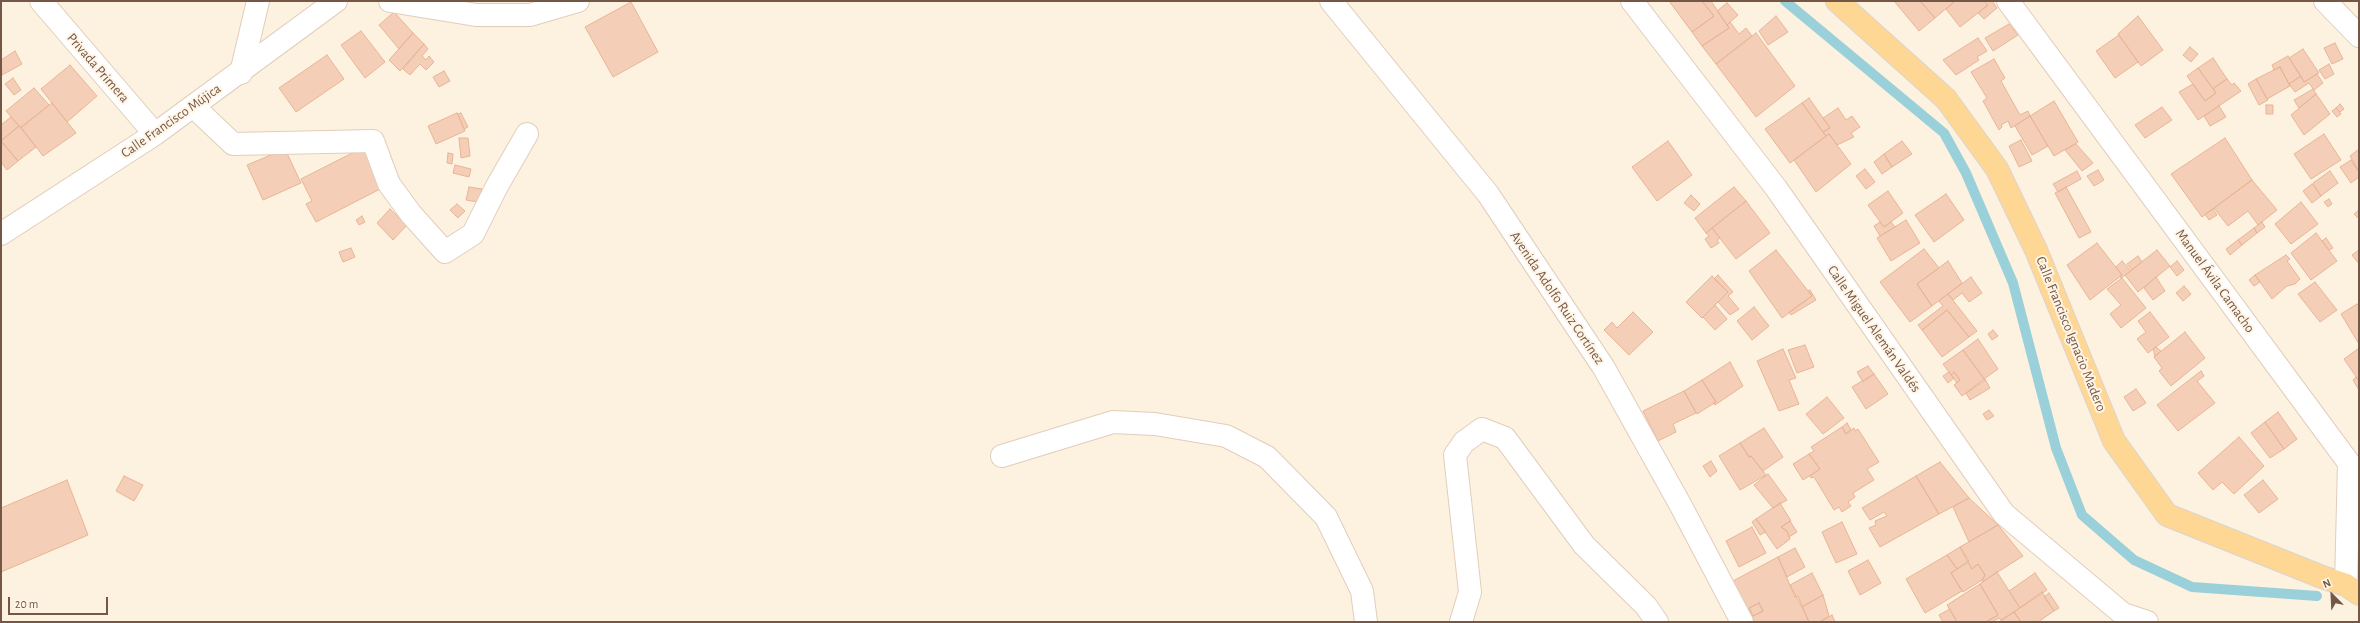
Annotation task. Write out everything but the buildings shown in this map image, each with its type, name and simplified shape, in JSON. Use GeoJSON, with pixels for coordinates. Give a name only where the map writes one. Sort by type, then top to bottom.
{"type":"FeatureCollection","features":[{"type":"Feature","properties":{"kind":"main road","name":"Calle Francisco Ignacio Madero"},"geometry":{"type":"LineString","coordinates":[[1837,1],[1946,99],[1997,169],[2036,250],[2114,441],[2167,515],[2353,589]]}},
{"type":"Feature","properties":{"kind":"street","name":"Privada Primera"},"geometry":{"type":"LineString","coordinates":[[41,1],[155,134]]}},
{"type":"Feature","properties":{"kind":"street"},"geometry":{"type":"LineString","coordinates":[[241,73],[258,1]]}},
{"type":"Feature","properties":{"kind":"street","name":"Calle Francisco Mújica"},"geometry":{"type":"LineString","coordinates":[[1,234],[194,107],[336,1]]}},
{"type":"Feature","properties":{"kind":"street"},"geometry":{"type":"LineString","coordinates":[[390,1],[476,15],[530,15],[578,1]]}},
{"type":"Feature","properties":{"kind":"street","name":"Avenida Adolfo Ruiz Cortínez"},"geometry":{"type":"LineString","coordinates":[[1331,1],[1488,194],[1600,362],[1682,506],[1742,622]]}},
{"type":"Feature","properties":{"kind":"street","name":"Calle Miguel Alemán Valdés"},"geometry":{"type":"LineString","coordinates":[[1632,1],[1776,188],[2004,514],[2123,614],[2147,622]]}},
{"type":"Feature","properties":{"kind":"street","name":"Manuel Ávila Camacho"},"geometry":{"type":"LineString","coordinates":[[2008,1],[2354,460],[2353,589]]}},
{"type":"Feature","properties":{"kind":"street"},"geometry":{"type":"LineString","coordinates":[[2325,1],[2359,36]]}},
{"type":"Feature","properties":{"kind":"street"},"geometry":{"type":"LineString","coordinates":[[194,107],[233,144],[372,141],[389,184],[411,214],[445,252],[473,234],[497,186],[527,134]]}},
{"type":"Feature","properties":{"kind":"street"},"geometry":{"type":"LineString","coordinates":[[1002,456],[1113,422],[1155,424],[1226,436],[1267,457],[1326,517],[1362,591],[1366,622]]}},
{"type":"Feature","properties":{"kind":"street"},"geometry":{"type":"LineString","coordinates":[[1461,622],[1470,592],[1455,455],[1464,442],[1482,429],[1505,438],[1584,544],[1646,606],[1657,622]]}},
{"type":"Feature","properties":{"kind":"waterway"},"geometry":{"type":"LineString","coordinates":[[1785,1],[1944,133],[1966,173],[2013,283],[2056,448],[2082,515],[2134,560],[2192,587],[2317,596]]}}]}
